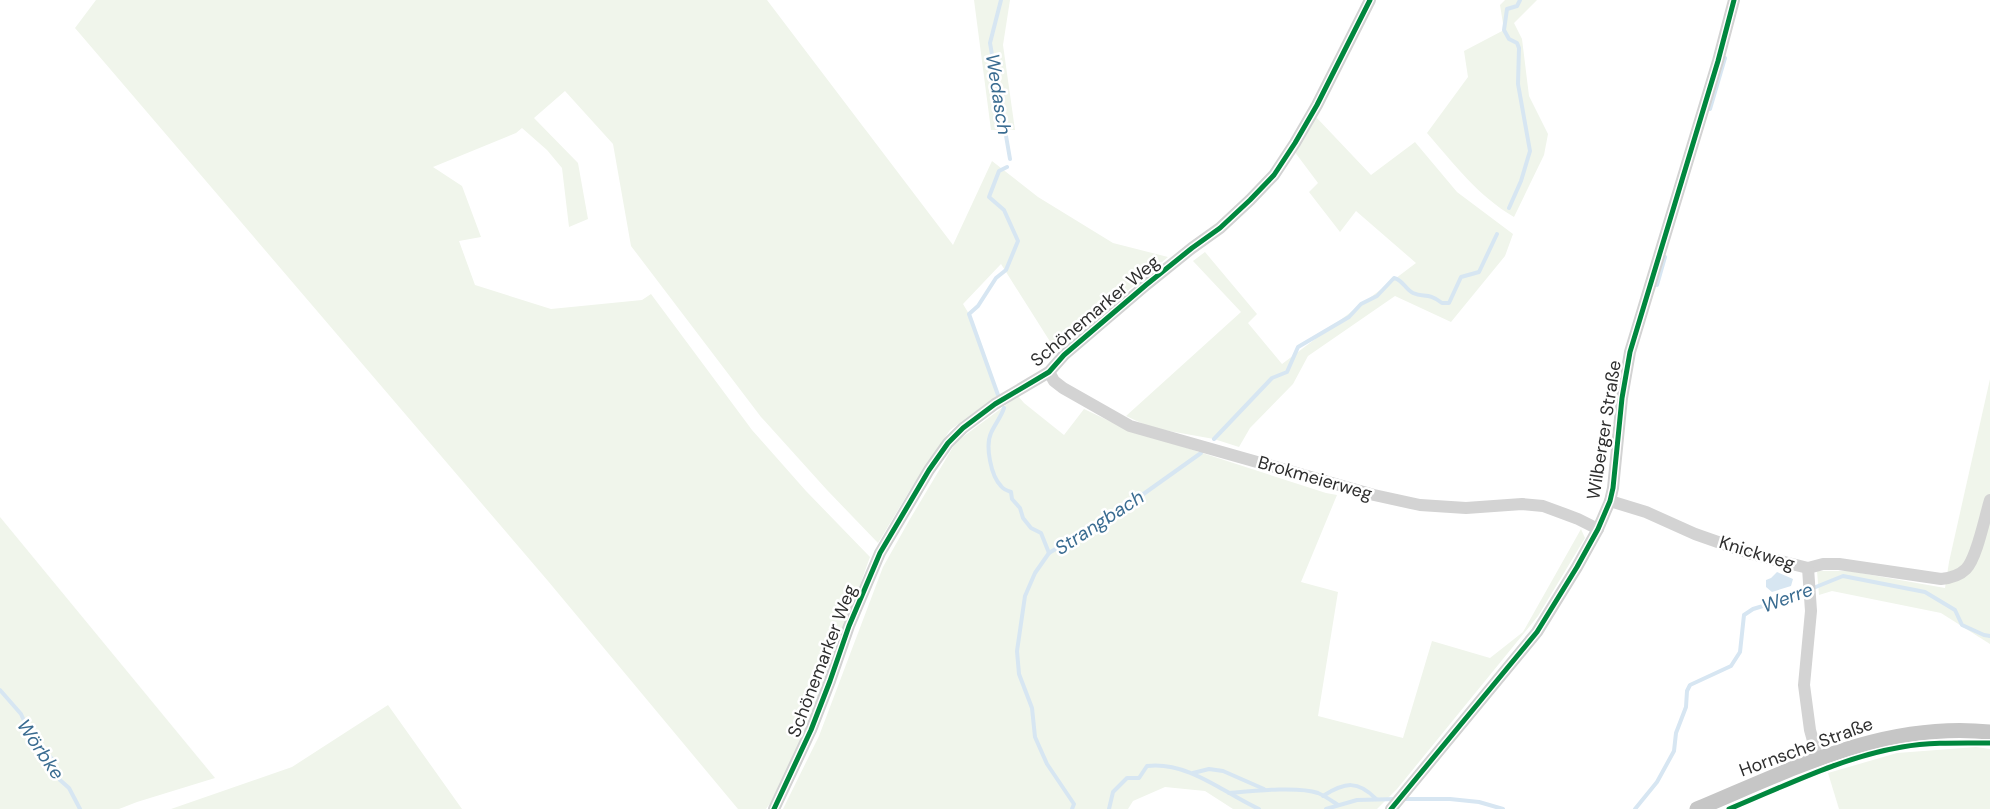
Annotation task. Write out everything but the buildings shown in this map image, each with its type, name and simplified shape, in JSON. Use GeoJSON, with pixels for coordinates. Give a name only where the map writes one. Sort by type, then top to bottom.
{"type":"FeatureCollection","features":[{"type":"Feature","properties":{"kind":"main road","name":"Hornsche Straße"},"geometry":{"type":"LineString","coordinates":[[1697,809],[1818,759],[1856,746],[1920,732],[1953,730],[1990,732]]}},
{"type":"Feature","properties":{"kind":"street","name":"Schönemarker Weg"},"geometry":{"type":"LineString","coordinates":[[774,809],[814,722],[849,626],[880,553],[929,470],[948,442],[995,404],[1049,372],[1064,356],[1146,285],[1220,228],[1274,175],[1317,105],[1370,0]]}},
{"type":"Feature","properties":{"kind":"street","name":"Wilberger Straße"},"geometry":{"type":"LineString","coordinates":[[1392,808],[1537,632],[1568,584],[1598,530],[1610,501],[1624,384],[1630,352],[1718,62],[1734,0]]}},
{"type":"Feature","properties":{"kind":"street","name":"Brokmeierweg"},"geometry":{"type":"LineString","coordinates":[[1049,372],[1054,381],[1063,388],[1130,426],[1374,495],[1420,504],[1466,508],[1522,504],[1542,506],[1578,519],[1598,530]]}},
{"type":"Feature","properties":{"kind":"street"},"geometry":{"type":"LineString","coordinates":[[1809,575],[1823,564],[1839,564],[1941,579],[1955,577],[1966,569],[1972,559],[1990,500]]}},
{"type":"Feature","properties":{"kind":"street","name":"Knickweg"},"geometry":{"type":"LineString","coordinates":[[1610,501],[1646,512],[1695,534],[1809,575],[1811,596],[1804,685],[1810,730],[1818,759]]}},
{"type":"Feature","properties":{"kind":"shaded area"},"geometry":{"type":"Polygon","coordinates":[[[96,0],[767,0],[953,245],[992,161],[1038,197],[1113,243],[1168,257],[1056,351],[1001,264],[963,304],[969,314],[998,395],[950,430],[878,543],[761,417],[631,246],[613,144],[565,91],[534,118],[578,163],[588,219],[569,227],[562,168],[547,150],[522,128],[516,133],[433,167],[462,186],[481,237],[459,241],[475,285],[551,309],[642,300],[651,294],[752,430],[806,491],[870,557],[810,723],[771,802],[766,809],[738,809],[548,581],[75,28],[96,0]]]}},
{"type":"Feature","properties":{"kind":"shaded area"},"geometry":{"type":"Polygon","coordinates":[[[974,0],[1010,0],[1003,45],[1015,130],[991,130],[974,0]]]}},
{"type":"Feature","properties":{"kind":"shaded area"},"geometry":{"type":"Polygon","coordinates":[[[1505,0],[1537,0],[1514,23],[1522,39],[1529,96],[1548,134],[1544,155],[1514,217],[1478,189],[1427,133],[1468,77],[1464,51],[1504,30],[1500,5],[1505,0]]]}},
{"type":"Feature","properties":{"kind":"shaded area"},"geometry":{"type":"Polygon","coordinates":[[[1316,117],[1371,175],[1415,142],[1457,192],[1513,234],[1505,256],[1451,322],[1395,296],[1308,356],[1293,384],[1250,428],[1239,447],[1214,439],[1152,428],[1126,416],[1241,312],[1193,261],[1205,252],[1257,314],[1248,323],[1282,364],[1416,263],[1356,211],[1340,232],[1309,192],[1318,183],[1294,151],[1316,117]]]}},
{"type":"Feature","properties":{"kind":"shaded area"},"geometry":{"type":"Polygon","coordinates":[[[1990,379],[1990,644],[1941,613],[1832,591],[1819,595],[1817,571],[1849,571],[1945,588],[1949,562],[1990,379]]]}},
{"type":"Feature","properties":{"kind":"shaded area"},"geometry":{"type":"Polygon","coordinates":[[[1018,396],[1064,435],[1084,409],[1122,427],[1337,495],[1301,582],[1338,592],[1318,716],[1403,738],[1432,641],[1490,658],[1523,632],[1581,529],[1585,538],[1538,616],[1397,789],[1377,809],[1233,809],[1205,791],[1165,787],[1133,801],[1128,809],[783,809],[819,736],[883,567],[910,519],[956,442],[1018,396]]]}},
{"type":"Feature","properties":{"kind":"shaded area"},"geometry":{"type":"Polygon","coordinates":[[[0,517],[215,778],[119,809],[0,809],[0,517]]]}},
{"type":"Feature","properties":{"kind":"shaded area"},"geometry":{"type":"Polygon","coordinates":[[[1777,572],[1793,579],[1791,586],[1772,592],[1766,587],[1766,580],[1777,572]]]}},
{"type":"Feature","properties":{"kind":"shaded area"},"geometry":{"type":"Polygon","coordinates":[[[388,705],[462,809],[171,809],[292,767],[388,705]]]}},
{"type":"Feature","properties":{"kind":"shaded area"},"geometry":{"type":"Polygon","coordinates":[[[1976,747],[1990,749],[1990,809],[1839,809],[1828,773],[1897,753],[1976,747]]]}},
{"type":"Feature","properties":{"kind":"waterway","name":"Wedasch"},"geometry":{"type":"LineString","coordinates":[[1001,0],[990,43],[1010,159]]}},
{"type":"Feature","properties":{"kind":"waterway","name":"Strangbach"},"geometry":{"type":"LineString","coordinates":[[1509,208],[1521,181],[1530,151],[1518,84],[1519,48],[1517,43],[1509,39],[1504,30],[1507,9],[1517,6],[1520,0]]}},
{"type":"Feature","properties":{"kind":"waterway"},"geometry":{"type":"LineString","coordinates":[[1710,109],[1725,58]]}},
{"type":"Feature","properties":{"kind":"waterway","name":"Wedasch"},"geometry":{"type":"LineString","coordinates":[[998,395],[969,314],[978,306],[996,278],[1006,270],[1018,241],[1004,210],[989,197],[999,171],[1007,167]]}},
{"type":"Feature","properties":{"kind":"waterway","name":"Strangbach"},"geometry":{"type":"LineString","coordinates":[[1214,439],[1272,378],[1287,372],[1298,347],[1349,317],[1361,304],[1377,296],[1394,278],[1413,293],[1430,296],[1442,303],[1449,303],[1461,277],[1479,272],[1497,234]]}},
{"type":"Feature","properties":{"kind":"waterway"},"geometry":{"type":"LineString","coordinates":[[1657,285],[1665,257]]}},
{"type":"Feature","properties":{"kind":"waterway","name":"Wedasch"},"geometry":{"type":"LineString","coordinates":[[1004,408],[989,439],[990,461],[994,475],[1001,486],[1011,492],[1012,499],[1020,508],[1023,518],[1031,528],[1041,533],[1049,553]]}},
{"type":"Feature","properties":{"kind":"waterway","name":"Strangbach"},"geometry":{"type":"LineString","coordinates":[[1072,809],[1074,804],[1047,764],[1035,737],[1032,708],[1019,674],[1017,651],[1025,596],[1035,573],[1049,553],[1135,500],[1201,453]]}},
{"type":"Feature","properties":{"kind":"waterway","name":"Werre"},"geometry":{"type":"LineString","coordinates":[[1635,809],[1657,782],[1674,751],[1676,733],[1686,707],[1687,691],[1690,685],[1731,666],[1740,652],[1744,615],[1753,609],[1786,599],[1843,576],[1925,592],[1955,610],[1962,625],[1990,636]]}},
{"type":"Feature","properties":{"kind":"waterway","name":"Wörbke"},"geometry":{"type":"LineString","coordinates":[[0,690],[21,714],[30,734],[53,760],[60,780],[69,788],[80,809]]}},
{"type":"Feature","properties":{"kind":"waterway","name":"Werre"},"geometry":{"type":"LineString","coordinates":[[1109,809],[1113,792],[1127,778],[1139,778],[1147,766],[1177,768],[1191,773],[1259,809]]}},
{"type":"Feature","properties":{"kind":"waterway"},"geometry":{"type":"LineString","coordinates":[[1193,773],[1209,769],[1223,771],[1264,789]]}},
{"type":"Feature","properties":{"kind":"waterway"},"geometry":{"type":"LineString","coordinates":[[1323,796],[1338,788],[1351,785],[1363,789],[1376,799]]}},
{"type":"Feature","properties":{"kind":"waterway"},"geometry":{"type":"LineString","coordinates":[[1229,793],[1275,790],[1309,791],[1321,794],[1338,805]]}},
{"type":"Feature","properties":{"kind":"waterway","name":"Werre"},"geometry":{"type":"LineString","coordinates":[[1326,809],[1357,800],[1397,799]]}},
{"type":"Feature","properties":{"kind":"waterway","name":"Werre"},"geometry":{"type":"LineString","coordinates":[[1404,799],[1450,799],[1479,802],[1503,809]]}},
{"type":"Feature","properties":{"kind":"cycle path"},"geometry":{"type":"LineString","coordinates":[[774,809],[811,730],[849,626],[880,553],[929,470],[948,443],[963,428],[995,404],[1049,372],[1064,355],[1146,285],[1220,228],[1274,175],[1317,105],[1370,0]]}},
{"type":"Feature","properties":{"kind":"cycle path"},"geometry":{"type":"LineString","coordinates":[[1391,809],[1537,632],[1577,567],[1598,529],[1610,501],[1622,398],[1630,352],[1718,61],[1734,0]]}},
{"type":"Feature","properties":{"kind":"cycle path"},"geometry":{"type":"LineString","coordinates":[[1729,809],[1814,773],[1880,752],[1924,744],[1990,743]]}}]}
